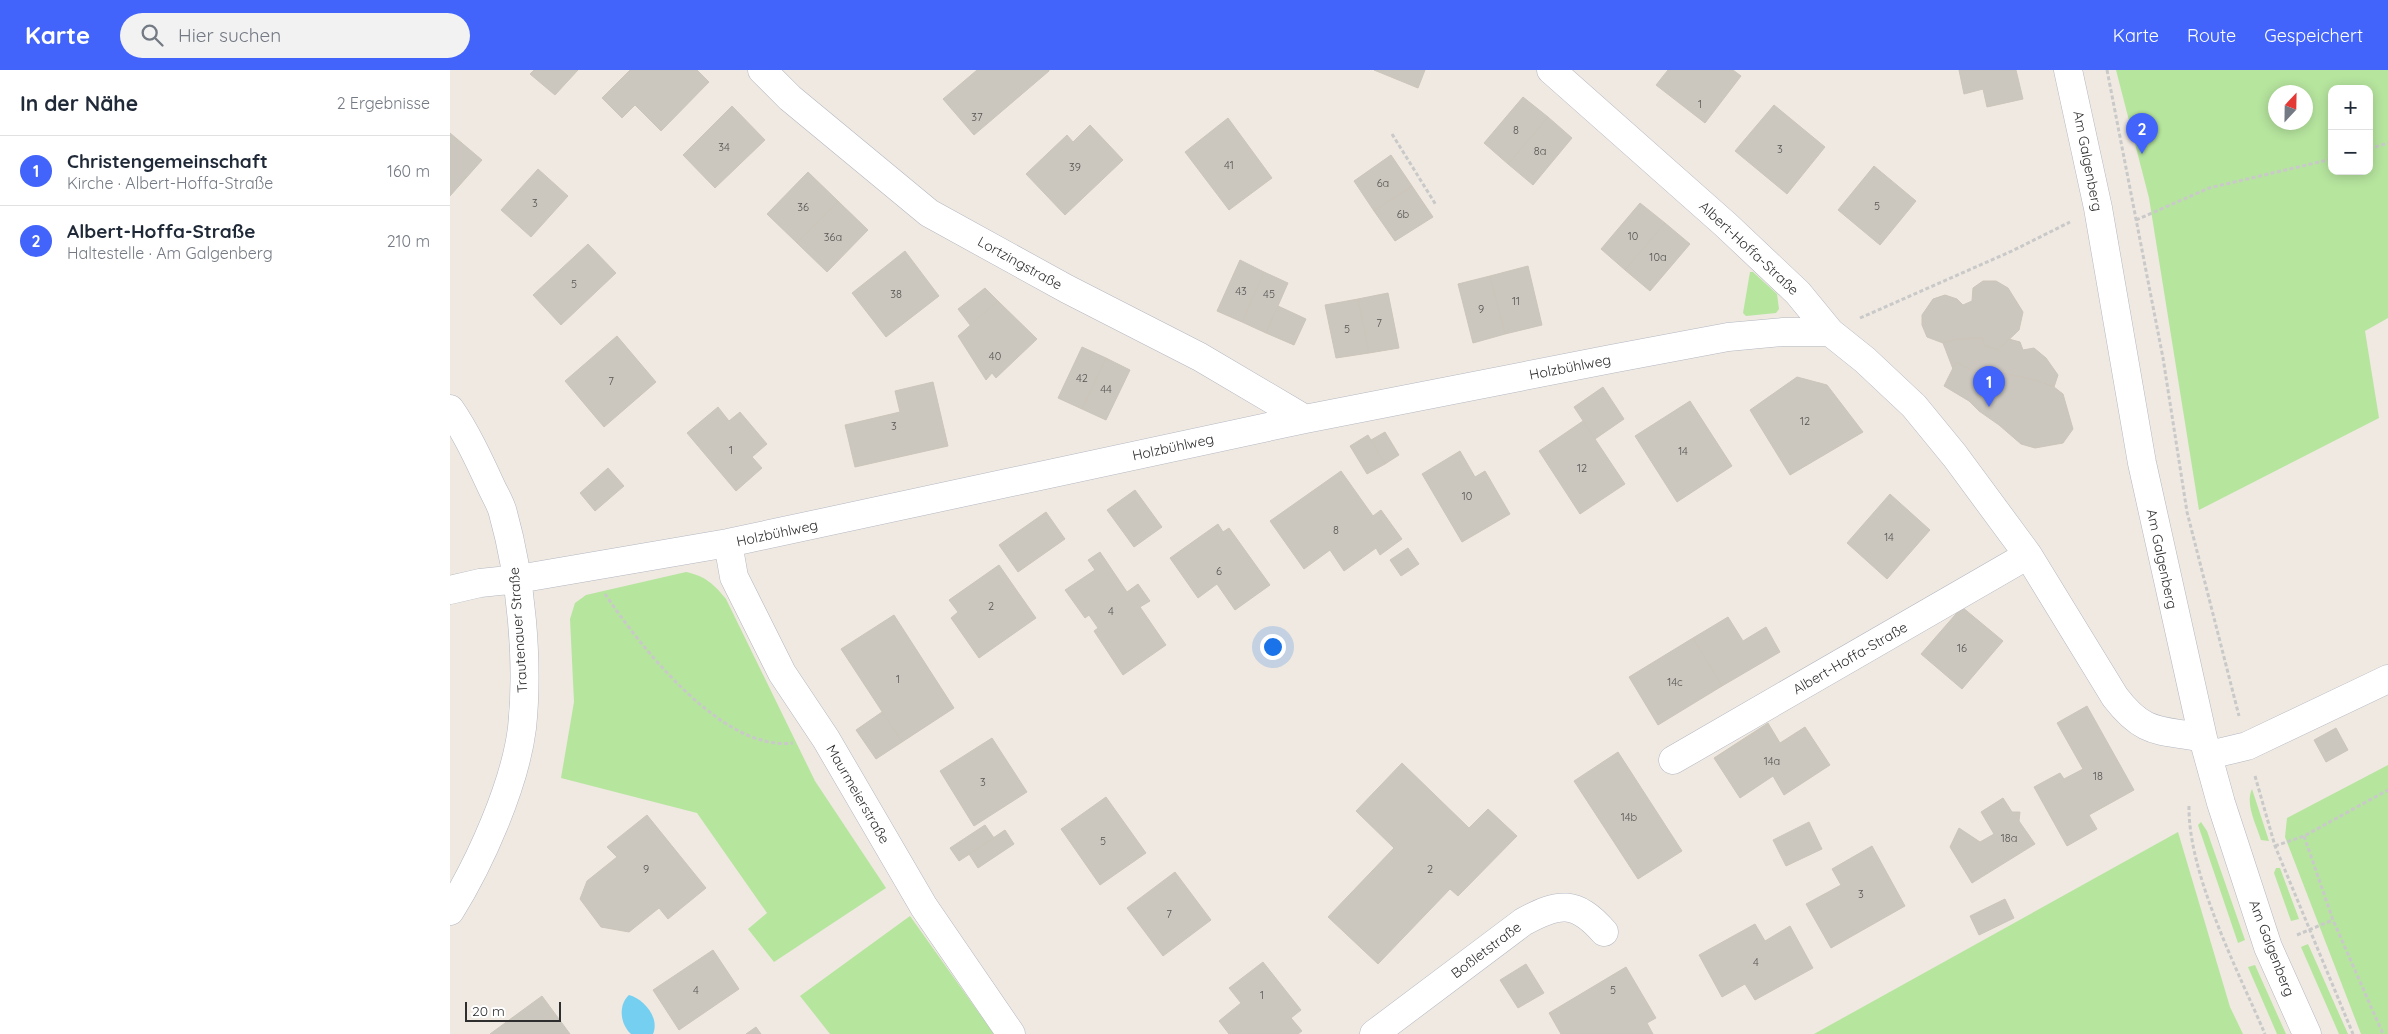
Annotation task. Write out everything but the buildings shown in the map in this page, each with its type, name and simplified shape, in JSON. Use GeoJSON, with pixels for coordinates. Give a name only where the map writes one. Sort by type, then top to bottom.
{"type":"FeatureCollection","features":[{"type":"Feature","properties":{"kind":"street","name":"Lortzingstraße"},"geometry":{"type":"LineString","coordinates":[[762,70],[790,98],[929,214],[1067,289],[1200,357],[1305,419]]}},
{"type":"Feature","properties":{"kind":"street","name":"Albert-Hoffa-Straße"},"geometry":{"type":"LineString","coordinates":[[1551,70],[1734,232],[1798,293],[1830,332],[1865,360],[1914,406],[1955,456],[2028,556],[2115,697],[2130,716],[2151,729],[2206,747]]}},
{"type":"Feature","properties":{"kind":"street","name":"Am Galgenberg"},"geometry":{"type":"LineString","coordinates":[[2068,70],[2098,208],[2142,463],[2186,672],[2221,803],[2268,947],[2307,1034]]}},
{"type":"Feature","properties":{"kind":"street","name":"Holzbühlweg"},"geometry":{"type":"LineString","coordinates":[[450,590],[480,583],[518,579],[728,543],[1305,419],[1728,337],[1783,332],[1830,332]]}},
{"type":"Feature","properties":{"kind":"street","name":"Trautenauer Straße"},"geometry":{"type":"LineString","coordinates":[[450,409],[480,462],[503,512],[518,579],[524,675],[522,729],[508,788],[483,848],[450,911]]}},
{"type":"Feature","properties":{"kind":"street","name":"Maurmeierstraße"},"geometry":{"type":"LineString","coordinates":[[728,543],[734,577],[782,673],[826,739],[924,907],[1011,1034]]}},
{"type":"Feature","properties":{"kind":"street","name":"Albert-Hoffa-Straße"},"geometry":{"type":"LineString","coordinates":[[1673,760],[2028,556]]}},
{"type":"Feature","properties":{"kind":"street"},"geometry":{"type":"LineString","coordinates":[[2206,747],[2247,746],[2388,679]]}},
{"type":"Feature","properties":{"kind":"street","name":"Boßletstraße"},"geometry":{"type":"LineString","coordinates":[[1374,1034],[1523,922],[1544,910],[1562,906],[1578,909],[1592,919],[1604,932]]}},
{"type":"Feature","properties":{"kind":"path"},"geometry":{"type":"LineString","coordinates":[[2107,70],[2163,358],[2187,512],[2247,746],[2275,846],[2353,1034]]}},
{"type":"Feature","properties":{"kind":"path"},"geometry":{"type":"LineString","coordinates":[[1392,134],[1436,205]]}},
{"type":"Feature","properties":{"kind":"path"},"geometry":{"type":"LineString","coordinates":[[2373,148],[2388,143]]}},
{"type":"Feature","properties":{"kind":"path"},"geometry":{"type":"LineString","coordinates":[[2136,220],[2209,188],[2328,160]]}},
{"type":"Feature","properties":{"kind":"path"},"geometry":{"type":"LineString","coordinates":[[1830,332],[2012,252],[2098,208]]}},
{"type":"Feature","properties":{"kind":"path"},"geometry":{"type":"LineString","coordinates":[[590,566],[603,590],[639,642],[685,692],[720,719],[741,733],[784,744],[826,739]]}},
{"type":"Feature","properties":{"kind":"path"},"geometry":{"type":"LineString","coordinates":[[2275,846],[2304,836],[2388,790]]}},
{"type":"Feature","properties":{"kind":"path"},"geometry":{"type":"LineString","coordinates":[[2189,804],[2190,836],[2196,859],[2234,962],[2265,1034]]}},
{"type":"Feature","properties":{"kind":"path"},"geometry":{"type":"LineString","coordinates":[[2304,836],[2333,920],[2383,1034]]}},
{"type":"Feature","properties":{"kind":"green space"},"geometry":{"type":"Polygon","coordinates":[[[2116,70],[2388,70],[2388,318],[2365,331],[2379,418],[2199,510],[2149,198],[2116,70]]]}},
{"type":"Feature","properties":{"kind":"green space"},"geometry":{"type":"Polygon","coordinates":[[[1750,272],[1753,272],[1777,294],[1779,309],[1776,313],[1746,316],[1743,313],[1750,272]]]}},
{"type":"Feature","properties":{"kind":"green space"},"geometry":{"type":"Polygon","coordinates":[[[686,572],[709,581],[726,599],[815,781],[886,888],[774,962],[748,929],[767,913],[697,813],[561,778],[574,702],[570,619],[575,603],[586,595],[686,572]]]}},
{"type":"Feature","properties":{"kind":"green space"},"geometry":{"type":"Polygon","coordinates":[[[2388,765],[2388,1034],[2361,1034],[2285,837],[2287,818],[2388,765]]]}},
{"type":"Feature","properties":{"kind":"green space"},"geometry":{"type":"Polygon","coordinates":[[[2252,789],[2269,841],[2261,840],[2254,821],[2250,808],[2252,789]]]}},
{"type":"Feature","properties":{"kind":"green space"},"geometry":{"type":"Polygon","coordinates":[[[2201,822],[2207,831],[2245,940],[2238,943],[2198,825],[2201,822]]]}},
{"type":"Feature","properties":{"kind":"green space"},"geometry":{"type":"Polygon","coordinates":[[[2178,832],[2230,1007],[2243,1034],[1814,1034],[2178,832]]]}},
{"type":"Feature","properties":{"kind":"green space"},"geometry":{"type":"Polygon","coordinates":[[[2276,868],[2280,868],[2299,919],[2291,921],[2274,873],[2276,868]]]}},
{"type":"Feature","properties":{"kind":"green space"},"geometry":{"type":"Polygon","coordinates":[[[910,916],[994,1034],[830,1034],[800,996],[910,916]]]}},
{"type":"Feature","properties":{"kind":"green space"},"geometry":{"type":"Polygon","coordinates":[[[2308,944],[2348,1034],[2339,1034],[2301,947],[2308,944]]]}},
{"type":"Feature","properties":{"kind":"green space"},"geometry":{"type":"Polygon","coordinates":[[[2255,965],[2286,1034],[2277,1034],[2248,967],[2255,965]]]}},
{"type":"Feature","properties":{"kind":"water"},"geometry":{"type":"Polygon","coordinates":[[[629,995],[635,997],[649,1010],[655,1028],[653,1034],[631,1034],[627,1030],[623,1020],[622,1009],[625,999],[629,995]]]}},
{"type":"Feature","properties":{"kind":"place","name":"Albert-Hoffa-Straße"},"geometry":{"type":"Point","coordinates":[2142,154]}},
{"type":"Feature","properties":{"kind":"place","name":"Christengemeinschaft"},"geometry":{"type":"Point","coordinates":[1989,407]}}]}
